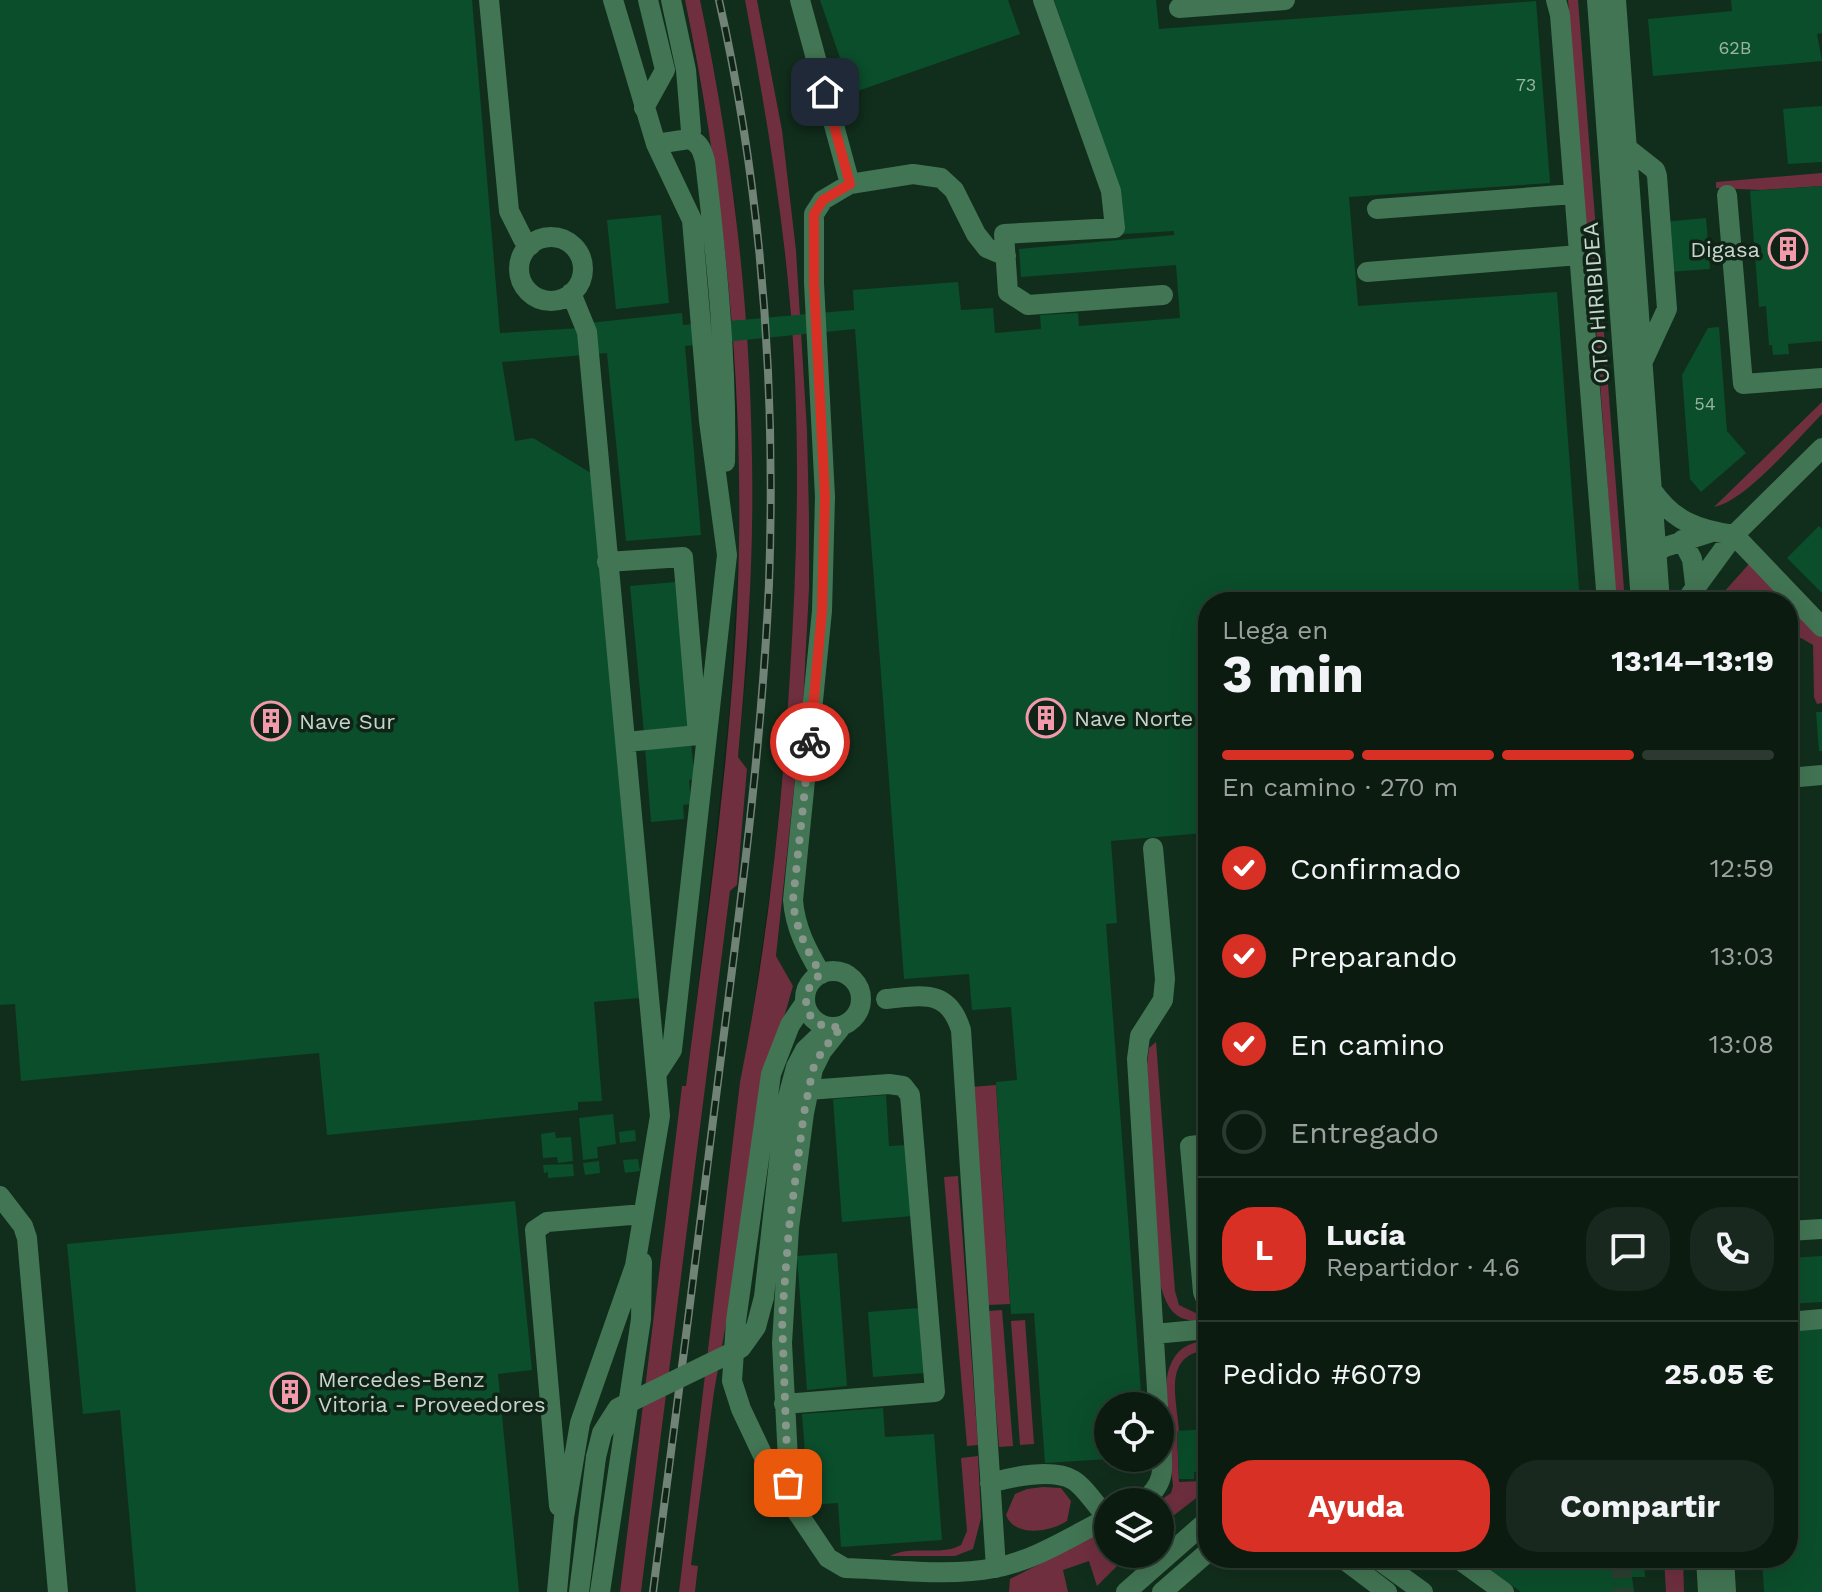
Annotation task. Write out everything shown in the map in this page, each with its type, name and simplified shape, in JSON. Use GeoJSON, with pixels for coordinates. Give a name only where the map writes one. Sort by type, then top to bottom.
{"type":"FeatureCollection","features":[{"type":"Feature","properties":{"kind":"street"},"geometry":{"type":"LineString","coordinates":[[489,0],[509,211],[523,239],[531,245]]}},
{"type":"Feature","properties":{"kind":"street"},"geometry":{"type":"LineString","coordinates":[[613,0],[656,144],[692,220],[709,421],[727,555],[672,1050],[657,1073]]}},
{"type":"Feature","properties":{"kind":"street"},"geometry":{"type":"LineString","coordinates":[[644,108],[665,70],[648,0]]}},
{"type":"Feature","properties":{"kind":"street"},"geometry":{"type":"LineString","coordinates":[[671,0],[686,70],[689,139]]}},
{"type":"Feature","properties":{"kind":"street"},"geometry":{"type":"LineString","coordinates":[[800,0],[850,184]]}},
{"type":"Feature","properties":{"kind":"street"},"geometry":{"type":"LineString","coordinates":[[1043,0],[1111,191],[1115,228],[1004,234],[1008,292],[1028,305],[1163,295]]}},
{"type":"Feature","properties":{"kind":"street"},"geometry":{"type":"LineString","coordinates":[[1179,8],[1285,0]]}},
{"type":"Feature","properties":{"kind":"street"},"geometry":{"type":"LineString","coordinates":[[1556,0],[1560,15],[1606,592]]}},
{"type":"Feature","properties":{"kind":"street","name":"OTO HIRIBIDEA"},"geometry":{"type":"LineString","coordinates":[[1597,0],[1647,557],[1657,592]]}},
{"type":"Feature","properties":{"kind":"street","name":"OTO HIRIBIDEA"},"geometry":{"type":"LineString","coordinates":[[1616,0],[1652,490],[1642,592]]}},
{"type":"Feature","properties":{"kind":"street"},"geometry":{"type":"LineString","coordinates":[[656,144],[689,139],[695,141],[701,147],[705,161],[720,287],[726,394],[725,483],[719,497]]}},
{"type":"Feature","properties":{"kind":"street"},"geometry":{"type":"LineString","coordinates":[[1627,148],[1655,170],[1657,176],[1667,309],[1643,361]]}},
{"type":"Feature","properties":{"kind":"street"},"geometry":{"type":"LineString","coordinates":[[821,974],[795,921],[793,900],[822,611],[825,497],[814,283],[814,214],[823,200],[850,184],[913,174],[941,178],[954,190],[981,241],[987,248],[1006,256]]}},
{"type":"Feature","properties":{"kind":"street"},"geometry":{"type":"LineString","coordinates":[[1377,209],[1574,194]]}},
{"type":"Feature","properties":{"kind":"street"},"geometry":{"type":"LineString","coordinates":[[1727,195],[1743,384],[1822,378]]}},
{"type":"Feature","properties":{"kind":"street"},"geometry":{"type":"LineString","coordinates":[[547,238],[566,241],[573,246],[582,262],[583,271],[581,281],[571,293],[557,301],[547,301],[529,292],[520,277],[519,268],[531,245],[547,238]]}},
{"type":"Feature","properties":{"kind":"street"},"geometry":{"type":"LineString","coordinates":[[1367,272],[1579,255]]}},
{"type":"Feature","properties":{"kind":"street"},"geometry":{"type":"LineString","coordinates":[[557,1592],[580,1423],[635,1266],[660,1116],[587,332],[571,293]]}},
{"type":"Feature","properties":{"kind":"street"},"geometry":{"type":"LineString","coordinates":[[1691,592],[1734,535],[1822,448]]}},
{"type":"Feature","properties":{"kind":"street"},"geometry":{"type":"LineString","coordinates":[[1652,490],[1666,509],[1691,526],[1734,535],[1789,592]]}},
{"type":"Feature","properties":{"kind":"street"},"geometry":{"type":"LineString","coordinates":[[1647,557],[1682,540],[1712,532]]}},
{"type":"Feature","properties":{"kind":"street"},"geometry":{"type":"LineString","coordinates":[[1682,540],[1692,559],[1690,592]]}},
{"type":"Feature","properties":{"kind":"street"},"geometry":{"type":"LineString","coordinates":[[607,562],[683,557],[698,735],[626,742]]}},
{"type":"Feature","properties":{"kind":"street"},"geometry":{"type":"LineString","coordinates":[[1798,602],[1822,627]]}},
{"type":"Feature","properties":{"kind":"street"},"geometry":{"type":"LineString","coordinates":[[1798,777],[1822,775]]}},
{"type":"Feature","properties":{"kind":"street"},"geometry":{"type":"LineString","coordinates":[[1153,848],[1165,979],[1163,1000],[1140,1036],[1137,1059],[1157,1392]]}},
{"type":"Feature","properties":{"kind":"street"},"geometry":{"type":"LineString","coordinates":[[579,1592],[596,1457],[602,1433],[618,1408],[741,1348],[756,1327],[764,1297],[785,1108],[796,1067],[805,1050],[835,1026],[854,1018],[859,1010],[860,990],[848,975],[839,972],[821,974],[809,986],[807,1007],[789,1063],[784,1089],[785,1108]]}},
{"type":"Feature","properties":{"kind":"street"},"geometry":{"type":"LineString","coordinates":[[886,999],[930,995],[943,1000],[957,1018],[961,1030],[996,1568]]}},
{"type":"Feature","properties":{"kind":"street"},"geometry":{"type":"LineString","coordinates":[[807,1007],[820,1024],[835,1026]]}},
{"type":"Feature","properties":{"kind":"street"},"geometry":{"type":"LineString","coordinates":[[791,1503],[784,1500],[741,1409],[732,1381],[741,1282],[771,1074],[790,1025],[807,1007]]}},
{"type":"Feature","properties":{"kind":"street"},"geometry":{"type":"LineString","coordinates":[[835,1026],[813,1069],[808,1090],[789,1228],[782,1318],[791,1503],[828,1558],[845,1568],[974,1571],[996,1568],[1020,1561],[1094,1525]]}},
{"type":"Feature","properties":{"kind":"street"},"geometry":{"type":"LineString","coordinates":[[784,1404],[935,1392],[910,1095],[903,1086],[889,1084],[808,1090]]}},
{"type":"Feature","properties":{"kind":"street"},"geometry":{"type":"LineString","coordinates":[[1198,1145],[1190,1146],[1198,1236]]}},
{"type":"Feature","properties":{"kind":"street"},"geometry":{"type":"LineString","coordinates":[[0,1196],[23,1226],[27,1238],[58,1592]]}},
{"type":"Feature","properties":{"kind":"street"},"geometry":{"type":"LineString","coordinates":[[563,1531],[535,1230],[547,1222],[643,1214]]}},
{"type":"Feature","properties":{"kind":"street"},"geometry":{"type":"LineString","coordinates":[[600,1592],[641,1319],[643,1214]]}},
{"type":"Feature","properties":{"kind":"street"},"geometry":{"type":"LineString","coordinates":[[1798,1230],[1822,1229]]}},
{"type":"Feature","properties":{"kind":"street"},"geometry":{"type":"LineString","coordinates":[[1798,1321],[1822,1319]]}},
{"type":"Feature","properties":{"kind":"street"},"geometry":{"type":"LineString","coordinates":[[1154,1334],[1198,1330]]}},
{"type":"Feature","properties":{"kind":"street"},"geometry":{"type":"LineString","coordinates":[[990,1483],[1030,1475],[1073,1479],[1094,1502]]}},
{"type":"Feature","properties":{"kind":"street"},"geometry":{"type":"LineString","coordinates":[[1126,1592],[1198,1529]]}},
{"type":"Feature","properties":{"kind":"street"},"geometry":{"type":"LineString","coordinates":[[1162,1592],[1198,1561]]}},
{"type":"Feature","properties":{"kind":"street"},"geometry":{"type":"LineString","coordinates":[[1355,1568],[1387,1592]]}},
{"type":"Feature","properties":{"kind":"street"},"geometry":{"type":"LineString","coordinates":[[1390,1568],[1423,1592]]}},
{"type":"Feature","properties":{"kind":"street"},"geometry":{"type":"LineString","coordinates":[[1471,1568],[1504,1592]]}},
{"type":"Feature","properties":{"kind":"street"},"geometry":{"type":"LineString","coordinates":[[1707,1568],[1708,1592]]}},
{"type":"Feature","properties":{"kind":"street"},"geometry":{"type":"LineString","coordinates":[[1725,1568],[1726,1592]]}},
{"type":"Feature","properties":{"kind":"shaded area"},"geometry":{"type":"Polygon","coordinates":[[[0,0],[685,0],[713,153],[727,258],[739,463],[739,548],[730,704],[715,845],[620,1592],[0,1592],[0,0]]]}},
{"type":"Feature","properties":{"kind":"shaded area"},"geometry":{"type":"Polygon","coordinates":[[[685,0],[700,0],[711,57],[730,171],[748,344],[752,534],[738,757],[747,769],[737,885],[730,891],[641,1592],[620,1592],[682,1086],[686,1086],[712,884],[727,749],[737,613],[739,476],[733,339],[719,203],[685,0]]]}},
{"type":"Feature","properties":{"kind":"shaded area"},"geometry":{"type":"Polygon","coordinates":[[[700,0],[745,0],[759,76],[777,184],[789,294],[797,416],[797,576],[787,732],[773,870],[740,1082],[679,1592],[641,1592],[730,891],[737,885],[747,770],[738,757],[749,645],[752,459],[742,283],[735,204],[700,0]]]}},
{"type":"Feature","properties":{"kind":"shaded area"},"geometry":{"type":"Polygon","coordinates":[[[745,0],[757,0],[782,130],[796,250],[807,430],[809,590],[803,705],[776,956],[793,986],[757,1112],[747,1203],[714,1392],[691,1565],[698,1566],[695,1592],[679,1592],[740,1082],[758,980],[778,827],[795,579],[797,436],[789,293],[781,219],[745,0]]]}},
{"type":"Feature","properties":{"kind":"shaded area"},"geometry":{"type":"Polygon","coordinates":[[[757,0],[1822,0],[1822,1592],[695,1592],[698,1567],[691,1566],[757,1112],[793,986],[776,956],[803,705],[809,590],[807,430],[796,250],[782,130],[757,0]]]}},
{"type":"Feature","properties":{"kind":"shaded area"},"geometry":{"type":"Polygon","coordinates":[[[1568,0],[1578,0],[1624,592],[1615,592],[1589,231],[1585,230],[1568,0]]]}},
{"type":"Feature","properties":{"kind":"shaded area"},"geometry":{"type":"Polygon","coordinates":[[[1822,173],[1822,186],[1761,190],[1716,188],[1716,182],[1822,173]]]}},
{"type":"Feature","properties":{"kind":"shaded area"},"geometry":{"type":"Polygon","coordinates":[[[1822,402],[1822,414],[1771,468],[1741,493],[1714,507],[1822,402]]]}},
{"type":"Feature","properties":{"kind":"shaded area"},"geometry":{"type":"Polygon","coordinates":[[[1749,564],[1778,592],[1724,592],[1749,564]]]}},
{"type":"Feature","properties":{"kind":"shaded area"},"geometry":{"type":"Polygon","coordinates":[[[1798,612],[1822,636],[1822,703],[1817,704],[1814,697],[1813,645],[1798,639],[1798,612]]]}},
{"type":"Feature","properties":{"kind":"shaded area"},"geometry":{"type":"Polygon","coordinates":[[[1156,1042],[1175,1291],[1179,1305],[1198,1314],[1198,1321],[1185,1319],[1173,1312],[1160,1284],[1147,1065],[1149,1048],[1156,1042]]]}},
{"type":"Feature","properties":{"kind":"shaded area"},"geometry":{"type":"Polygon","coordinates":[[[996,1085],[1010,1304],[988,1305],[971,1087],[996,1085]]]}},
{"type":"Feature","properties":{"kind":"shaded area"},"geometry":{"type":"Polygon","coordinates":[[[958,1176],[978,1445],[967,1446],[944,1177],[958,1176]]]}},
{"type":"Feature","properties":{"kind":"shaded area"},"geometry":{"type":"Polygon","coordinates":[[[1002,1310],[1013,1446],[999,1447],[988,1311],[1002,1310]]]}},
{"type":"Feature","properties":{"kind":"shaded area"},"geometry":{"type":"Polygon","coordinates":[[[1025,1320],[1034,1444],[1020,1445],[1011,1321],[1025,1320]]]}},
{"type":"Feature","properties":{"kind":"shaded area"},"geometry":{"type":"Polygon","coordinates":[[[1198,1342],[1198,1352],[1182,1362],[1175,1382],[1179,1482],[1198,1481],[1198,1497],[1174,1515],[1174,1392],[1166,1392],[1167,1377],[1172,1360],[1187,1346],[1198,1342]]]}},
{"type":"Feature","properties":{"kind":"shaded area"},"geometry":{"type":"Polygon","coordinates":[[[978,1456],[981,1518],[973,1549],[955,1556],[890,1556],[961,1545],[967,1531],[961,1458],[978,1456]]]}},
{"type":"Feature","properties":{"kind":"shaded area"},"geometry":{"type":"Polygon","coordinates":[[[1043,1487],[1061,1488],[1071,1501],[1067,1521],[1043,1530],[1017,1527],[1006,1515],[1015,1494],[1043,1487]]]}},
{"type":"Feature","properties":{"kind":"shaded area"},"geometry":{"type":"Polygon","coordinates":[[[1094,1536],[1094,1568],[1115,1568],[1097,1586],[1089,1561],[1063,1570],[1068,1592],[1009,1592],[1010,1579],[1094,1536]]]}},
{"type":"Feature","properties":{"kind":"shaded area"},"geometry":{"type":"Polygon","coordinates":[[[1665,1568],[1683,1568],[1684,1592],[1666,1592],[1665,1568]]]}},
{"type":"Feature","properties":{"kind":"building"},"geometry":{"type":"Polygon","coordinates":[[[0,0],[472,0],[500,333],[580,328],[580,324],[682,313],[683,325],[854,310],[853,290],[958,282],[961,310],[993,308],[995,333],[1041,329],[1040,315],[1078,313],[1079,326],[1180,318],[1176,265],[1021,277],[1019,249],[1174,235],[1174,231],[1122,234],[1120,191],[1054,0],[1156,0],[1159,29],[1536,1],[1550,183],[1349,197],[1358,306],[1557,292],[1579,592],[1198,592],[1198,834],[1111,841],[1117,923],[1106,924],[1141,1392],[1094,1392],[1094,1460],[1045,1463],[1034,1313],[1011,1314],[996,1082],[1017,1080],[1011,1007],[972,1010],[969,974],[904,979],[855,329],[685,346],[701,535],[626,541],[607,353],[502,362],[515,441],[533,438],[591,473],[639,998],[594,1002],[602,1101],[578,1102],[578,1110],[327,1135],[319,1053],[21,1081],[15,1004],[0,1005],[0,0]]]}},
{"type":"Feature","properties":{"kind":"building"},"geometry":{"type":"Polygon","coordinates":[[[820,0],[1008,0],[1020,34],[852,93],[820,0]]]}},
{"type":"Feature","properties":{"kind":"building"},"geometry":{"type":"Polygon","coordinates":[[[1731,0],[1822,0],[1822,33],[1817,34],[1822,61],[1653,76],[1648,19],[1732,11],[1731,0]]]}},
{"type":"Feature","properties":{"kind":"building"},"geometry":{"type":"Polygon","coordinates":[[[1822,106],[1822,162],[1788,164],[1783,109],[1822,106]]]}},
{"type":"Feature","properties":{"kind":"building","name":"Digasa"},"geometry":{"type":"Polygon","coordinates":[[[1822,186],[1822,341],[1788,344],[1789,354],[1773,355],[1772,345],[1769,345],[1766,306],[1759,307],[1750,191],[1822,186]]]}},
{"type":"Feature","properties":{"kind":"building"},"geometry":{"type":"Polygon","coordinates":[[[661,215],[669,303],[616,309],[607,220],[661,215]]]}},
{"type":"Feature","properties":{"kind":"building"},"geometry":{"type":"Polygon","coordinates":[[[1706,218],[1710,269],[1668,272],[1664,222],[1706,218]]]}},
{"type":"Feature","properties":{"kind":"building"},"geometry":{"type":"Polygon","coordinates":[[[1719,327],[1727,431],[1746,453],[1701,492],[1690,479],[1682,375],[1708,328],[1719,327]]]}},
{"type":"Feature","properties":{"kind":"building"},"geometry":{"type":"Polygon","coordinates":[[[1819,526],[1822,529],[1822,593],[1787,558],[1819,526]]]}},
{"type":"Feature","properties":{"kind":"building"},"geometry":{"type":"Polygon","coordinates":[[[675,582],[689,728],[644,733],[630,586],[675,582]]]}},
{"type":"Feature","properties":{"kind":"building"},"geometry":{"type":"Polygon","coordinates":[[[1816,712],[1822,712],[1822,751],[1819,751],[1816,712]]]}},
{"type":"Feature","properties":{"kind":"building"},"geometry":{"type":"Polygon","coordinates":[[[691,744],[695,779],[689,780],[691,804],[683,805],[684,819],[651,822],[645,748],[691,744]]]}},
{"type":"Feature","properties":{"kind":"building"},"geometry":{"type":"Polygon","coordinates":[[[886,1095],[889,1146],[907,1145],[913,1216],[842,1222],[833,1099],[886,1095]]]}},
{"type":"Feature","properties":{"kind":"building"},"geometry":{"type":"Polygon","coordinates":[[[613,1114],[616,1144],[597,1147],[598,1158],[583,1160],[579,1118],[613,1114]]]}},
{"type":"Feature","properties":{"kind":"building"},"geometry":{"type":"Polygon","coordinates":[[[635,1130],[636,1141],[620,1143],[619,1132],[635,1130]]]}},
{"type":"Feature","properties":{"kind":"building"},"geometry":{"type":"Polygon","coordinates":[[[555,1132],[556,1138],[571,1137],[573,1161],[558,1163],[557,1157],[543,1158],[541,1134],[555,1132]]]}},
{"type":"Feature","properties":{"kind":"building"},"geometry":{"type":"Polygon","coordinates":[[[638,1159],[640,1171],[625,1173],[623,1160],[638,1159]]]}},
{"type":"Feature","properties":{"kind":"building"},"geometry":{"type":"Polygon","coordinates":[[[599,1161],[600,1173],[585,1175],[583,1163],[599,1161]]]}},
{"type":"Feature","properties":{"kind":"building"},"geometry":{"type":"Polygon","coordinates":[[[573,1164],[574,1176],[548,1178],[548,1172],[544,1173],[543,1165],[573,1164]]]}},
{"type":"Feature","properties":{"kind":"building","name":"Mercedes-Benz Vitoria - Proveedores"},"geometry":{"type":"Polygon","coordinates":[[[515,1201],[532,1370],[498,1374],[519,1592],[136,1592],[120,1410],[83,1414],[67,1244],[515,1201]]]}},
{"type":"Feature","properties":{"kind":"building"},"geometry":{"type":"Polygon","coordinates":[[[837,1253],[847,1386],[807,1390],[797,1256],[837,1253]]]}},
{"type":"Feature","properties":{"kind":"building"},"geometry":{"type":"Polygon","coordinates":[[[1822,1256],[1822,1302],[1798,1303],[1798,1257],[1822,1256]]]}},
{"type":"Feature","properties":{"kind":"building"},"geometry":{"type":"Polygon","coordinates":[[[919,1308],[924,1373],[873,1377],[868,1312],[919,1308]]]}},
{"type":"Feature","properties":{"kind":"building"},"geometry":{"type":"Polygon","coordinates":[[[1822,1325],[1822,1592],[1764,1592],[1763,1568],[1798,1568],[1798,1327],[1822,1325]]]}},
{"type":"Feature","properties":{"kind":"building"},"geometry":{"type":"Polygon","coordinates":[[[883,1408],[885,1437],[934,1434],[942,1540],[841,1547],[838,1503],[809,1505],[802,1414],[883,1408]]]}},
{"type":"Feature","properties":{"kind":"building"},"geometry":{"type":"Polygon","coordinates":[[[1198,1430],[1198,1472],[1194,1472],[1194,1479],[1179,1479],[1177,1431],[1198,1430]]]}},
{"type":"Feature","properties":{"kind":"building"},"geometry":{"type":"Polygon","coordinates":[[[1488,1568],[1645,1568],[1645,1577],[1632,1577],[1634,1592],[1521,1592],[1488,1568]]]}},
{"type":"Feature","properties":{"kind":"tunnel"},"geometry":{"type":"LineString","coordinates":[[1622,1568],[1623,1592]]}},
{"type":"Feature","properties":{"kind":"railway"},"geometry":{"type":"LineString","coordinates":[[653,1592],[743,880],[756,762],[769,584],[770,437],[763,290],[746,144],[719,0]]}},
{"type":"Feature","properties":{"kind":"way so far"},"geometry":{"type":"LineString","coordinates":[[788,1483],[782,1318],[789,1228],[813,1069],[822,1051],[842,1026],[820,1024],[808,1011],[806,994],[814,979],[821,974],[795,921],[793,900],[810,742]]}},
{"type":"Feature","properties":{"kind":"place","name":"Digasa"},"geometry":{"type":"Point","coordinates":[1788,249]}},
{"type":"Feature","properties":{"kind":"place","name":"Nave Norte"},"geometry":{"type":"Point","coordinates":[1046,718]}},
{"type":"Feature","properties":{"kind":"place","name":"Nave Sur"},"geometry":{"type":"Point","coordinates":[271,721]}},
{"type":"Feature","properties":{"kind":"place","name":"Mercedes-Benz Vitoria - Proveedores"},"geometry":{"type":"Point","coordinates":[290,1392]}},
{"type":"Feature","properties":{"kind":"route"},"geometry":{"type":"LineString","coordinates":[[810,742],[822,611],[825,497],[814,283],[814,214],[823,200],[850,184],[825,92]]}}]}
